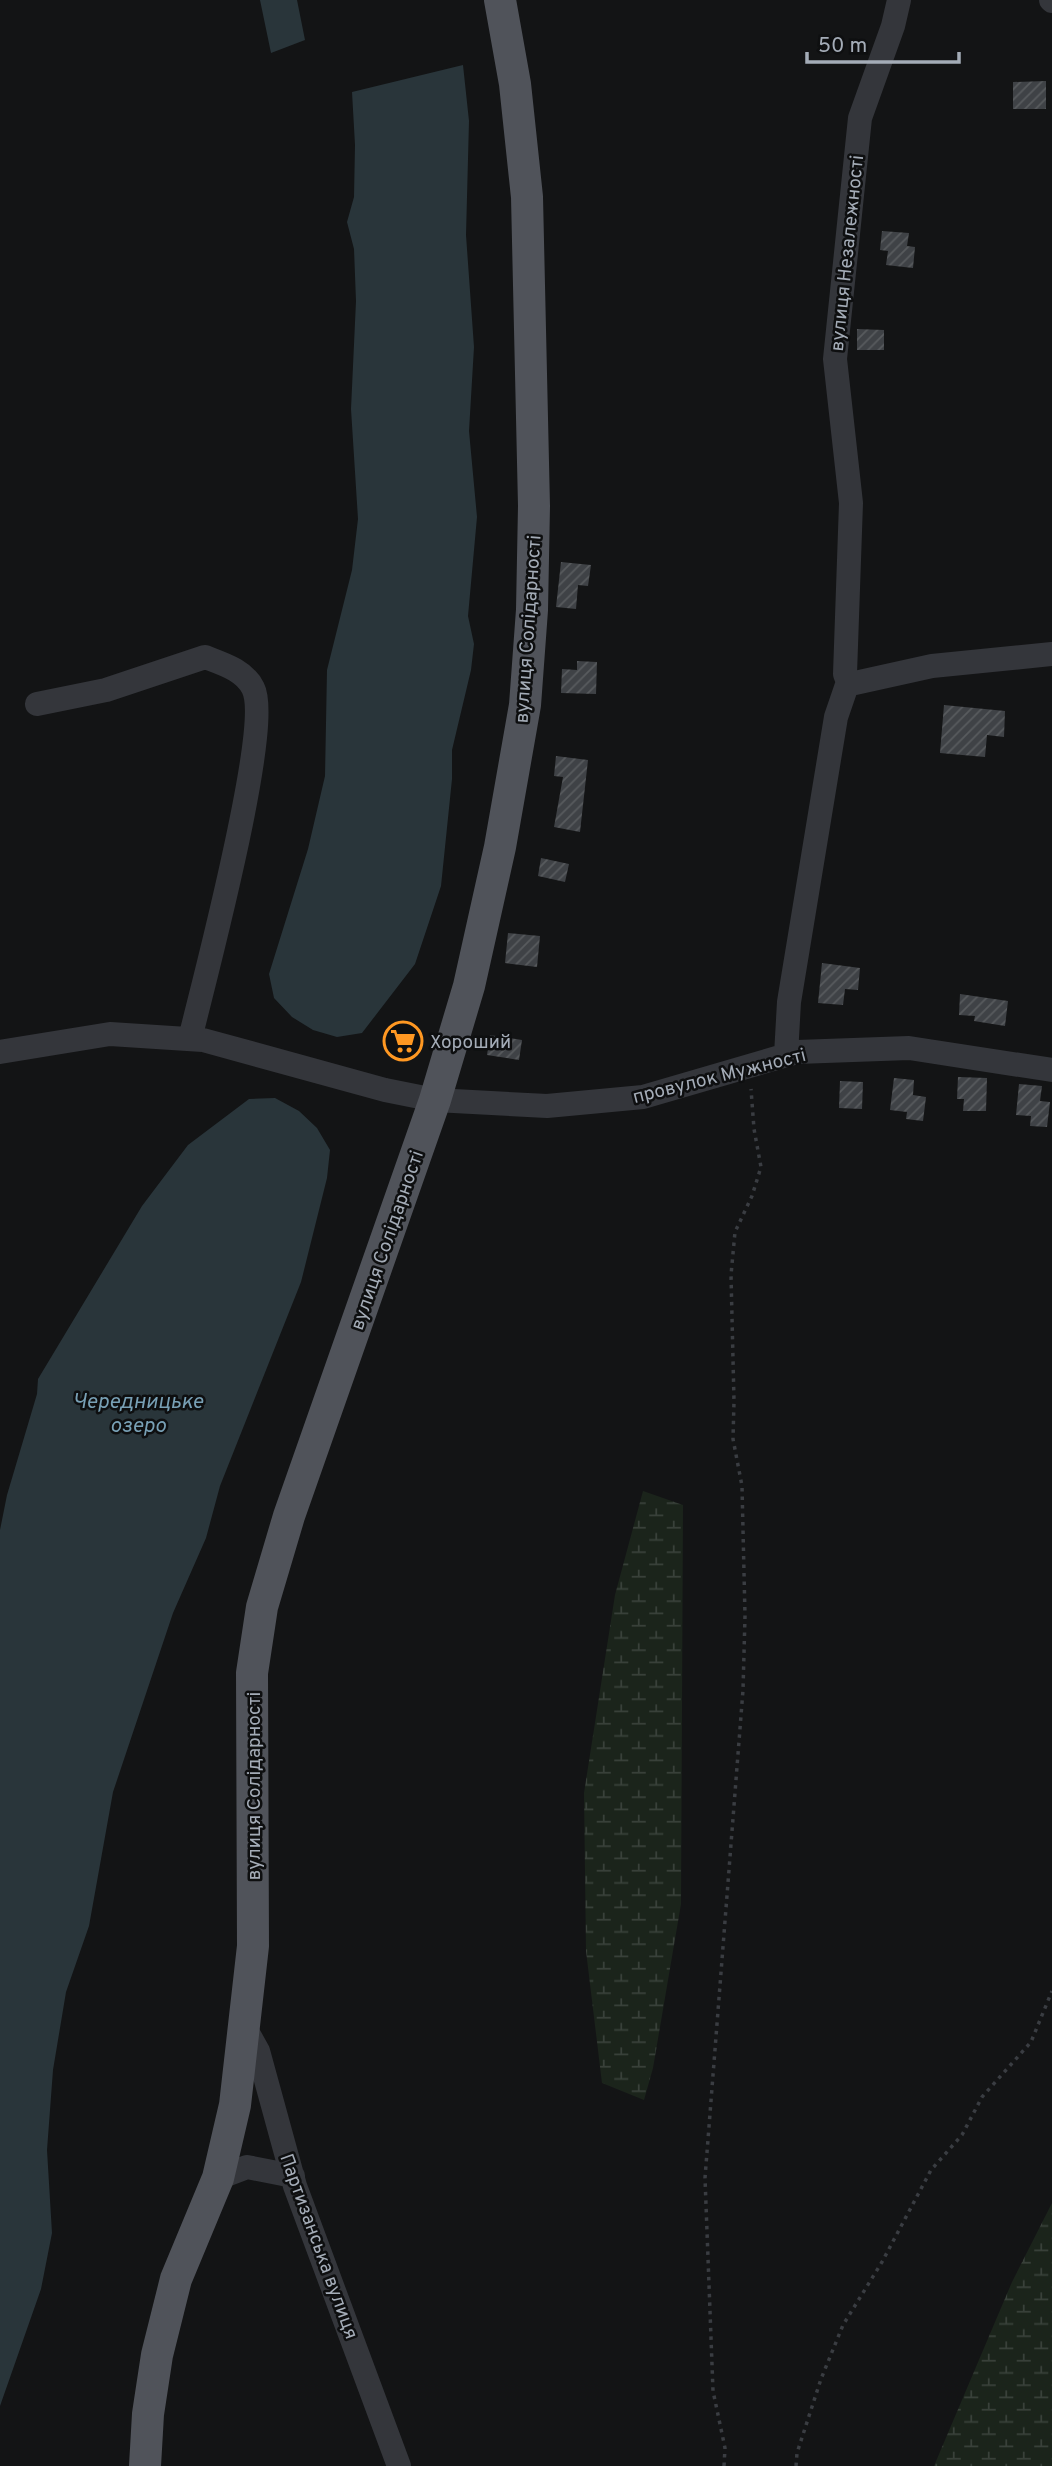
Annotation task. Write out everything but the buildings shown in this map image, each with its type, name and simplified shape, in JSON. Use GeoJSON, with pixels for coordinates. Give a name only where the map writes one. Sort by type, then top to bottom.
{"type":"FeatureCollection","features":[{"type":"Feature","properties":{"kind":"main road","name":"вулиця Солідарності"},"geometry":{"type":"LineString","coordinates":[[145,2466],[148,2414],[157,2355],[176,2279],[218,2178],[235,2105],[253,1946],[253,1673],[262,1606],[289,1516],[435,1100],[470,986],[500,848],[525,705],[532,610],[534,506],[527,197],[515,84],[500,0]]}},
{"type":"Feature","properties":{"kind":"street","name":"вулиця Незалежності"},"geometry":{"type":"LineString","coordinates":[[848,682],[845,674],[851,503],[835,359],[860,118],[893,26],[899,0]]}},
{"type":"Feature","properties":{"kind":"street"},"geometry":{"type":"LineString","coordinates":[[786,1055],[789,1002],[836,717],[848,682],[855,683],[932,666],[1052,654]]}},
{"type":"Feature","properties":{"kind":"street"},"geometry":{"type":"LineString","coordinates":[[37,704],[106,690],[205,657],[238,670],[254,689],[258,719],[242,820],[190,1039]]}},
{"type":"Feature","properties":{"kind":"street","name":"провулок Мужності"},"geometry":{"type":"LineString","coordinates":[[0,1052],[110,1034],[203,1040],[386,1090],[435,1100],[547,1106],[643,1097],[797,1052],[909,1048],[1052,1070]]}},
{"type":"Feature","properties":{"kind":"street","name":"Партизанська вулиця"},"geometry":{"type":"LineString","coordinates":[[244,2026],[258,2050],[293,2176],[399,2466]]}},
{"type":"Feature","properties":{"kind":"street"},"geometry":{"type":"LineString","coordinates":[[218,2178],[247,2167],[293,2176]]}},
{"type":"Feature","properties":{"kind":"path"},"geometry":{"type":"LineString","coordinates":[[724,2466],[725,2448],[712,2391],[705,2178],[743,1690],[745,1616],[742,1486],[733,1439],[731,1275],[735,1232],[752,1196],[761,1167],[754,1129],[750,1066]]}},
{"type":"Feature","properties":{"kind":"path"},"geometry":{"type":"LineString","coordinates":[[796,2466],[797,2453],[821,2379],[843,2325],[882,2262],[930,2170],[962,2135],[982,2097],[1031,2042],[1052,1991]]}},
{"type":"Feature","properties":{"kind":"green space"},"geometry":{"type":"Polygon","coordinates":[[[643,1491],[683,1505],[681,1904],[653,2068],[644,2100],[602,2083],[586,1951],[584,1793],[615,1595],[643,1491]]]}},
{"type":"Feature","properties":{"kind":"green space"},"geometry":{"type":"Polygon","coordinates":[[[1052,2203],[1052,2466],[934,2466],[1012,2282],[1052,2203]]]}},
{"type":"Feature","properties":{"kind":"water"},"geometry":{"type":"Polygon","coordinates":[[[260,0],[297,0],[305,40],[271,53],[260,0]]]}},
{"type":"Feature","properties":{"kind":"water"},"geometry":{"type":"Polygon","coordinates":[[[463,65],[469,121],[466,235],[474,347],[469,431],[477,517],[468,616],[474,644],[471,670],[452,750],[452,779],[441,886],[415,964],[362,1033],[337,1037],[313,1030],[292,1017],[274,998],[269,974],[308,849],[325,776],[327,670],[352,570],[358,519],[351,409],[356,301],[354,249],[347,222],[354,197],[352,92],[463,65]]]}},
{"type":"Feature","properties":{"kind":"water","name":"Чередницьке озеро"},"geometry":{"type":"Polygon","coordinates":[[[275,1098],[299,1111],[317,1128],[330,1150],[327,1178],[301,1282],[220,1486],[206,1538],[173,1613],[113,1792],[89,1926],[66,1992],[53,2070],[47,2150],[52,2233],[41,2289],[0,2406],[0,1530],[7,1495],[37,1394],[38,1379],[142,1206],[188,1145],[249,1099],[275,1098]]]}},
{"type":"Feature","properties":{"kind":"place","name":"Хороший"},"geometry":{"type":"Point","coordinates":[403,1041]}}]}
